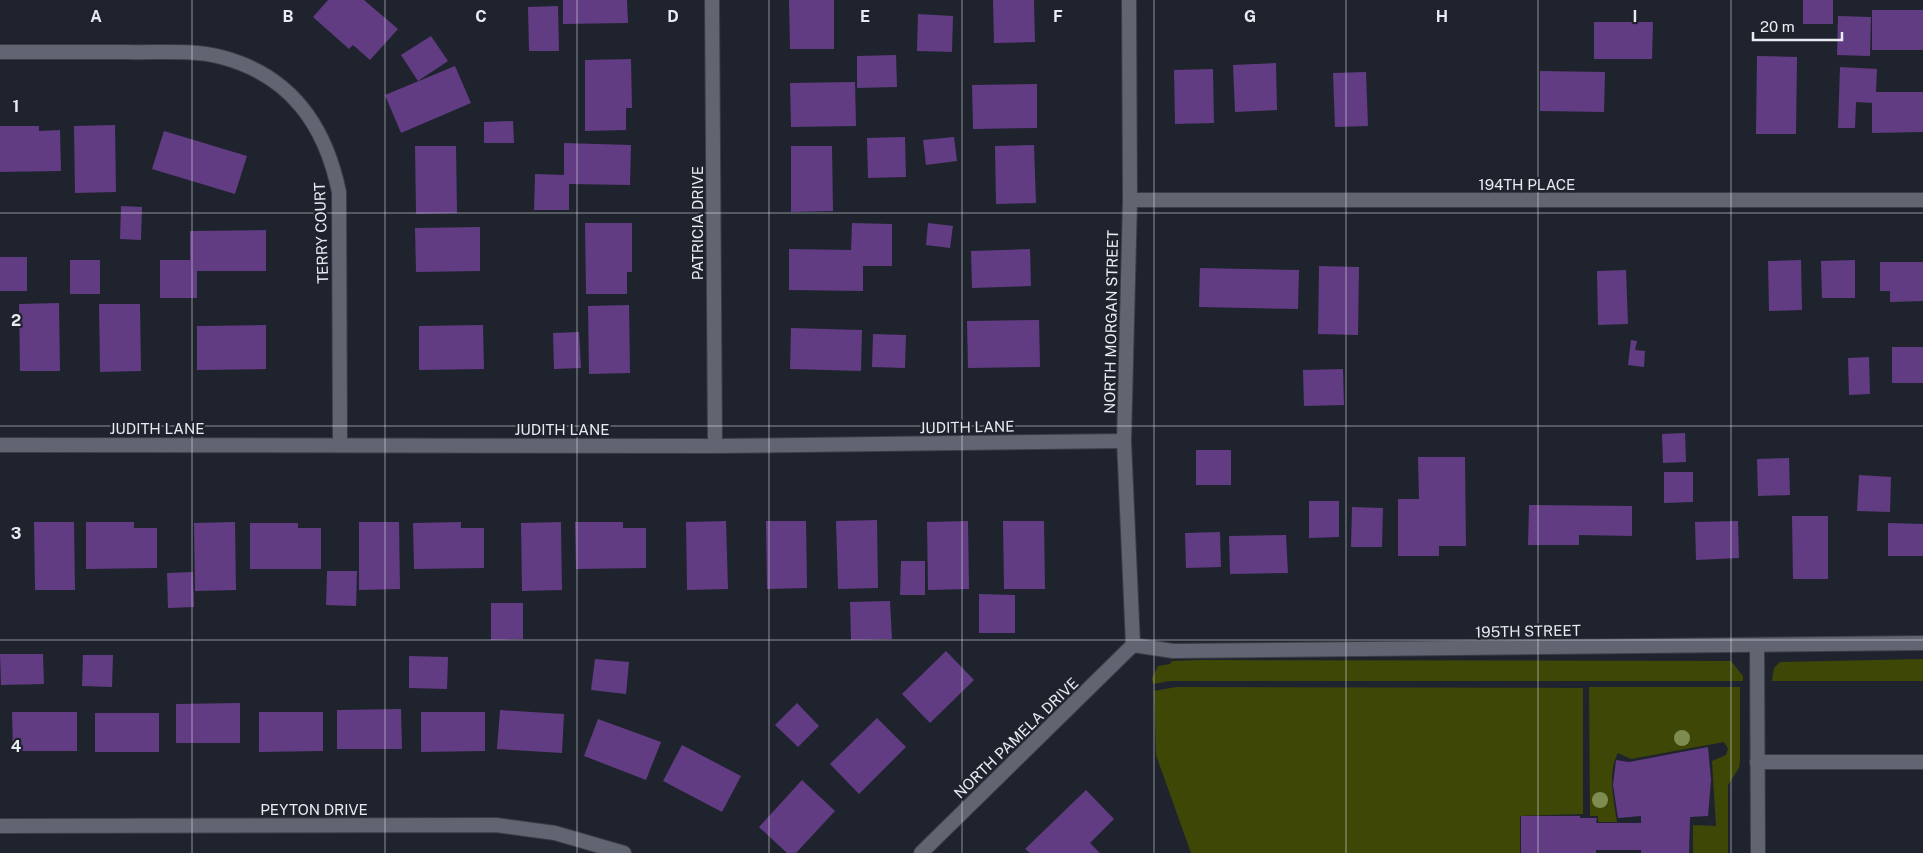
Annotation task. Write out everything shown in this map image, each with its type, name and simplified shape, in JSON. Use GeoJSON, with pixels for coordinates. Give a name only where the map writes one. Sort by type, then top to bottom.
{"type":"FeatureCollection","features":[{"type":"Feature","properties":{"kind":"street","name":"PATRICIA DRIVE"},"geometry":{"type":"LineString","coordinates":[[712,0],[715,446]]}},
{"type":"Feature","properties":{"kind":"street","name":"NORTH MORGAN STREET"},"geometry":{"type":"LineString","coordinates":[[1129,0],[1130,200],[1124,441],[1133,646]]}},
{"type":"Feature","properties":{"kind":"street","name":"TERRY COURT"},"geometry":{"type":"LineString","coordinates":[[0,52],[187,52],[220,56],[248,66],[273,80],[308,112],[322,137],[334,166],[339,192],[340,444]]}},
{"type":"Feature","properties":{"kind":"street","name":"194TH PLACE"},"geometry":{"type":"LineString","coordinates":[[1130,200],[1923,200]]}},
{"type":"Feature","properties":{"kind":"street","name":"JUDITH LANE"},"geometry":{"type":"LineString","coordinates":[[0,445],[715,446],[1124,441]]}},
{"type":"Feature","properties":{"kind":"street","name":"195TH STREET"},"geometry":{"type":"LineString","coordinates":[[1133,646],[1173,651],[1923,644]]}},
{"type":"Feature","properties":{"kind":"street"},"geometry":{"type":"LineString","coordinates":[[1757,645],[1758,853]]}},
{"type":"Feature","properties":{"kind":"street","name":"NORTH PAMELA DRIVE"},"geometry":{"type":"LineString","coordinates":[[922,853],[1133,646]]}},
{"type":"Feature","properties":{"kind":"street"},"geometry":{"type":"LineString","coordinates":[[1757,762],[1923,762]]}},
{"type":"Feature","properties":{"kind":"street","name":"PEYTON DRIVE"},"geometry":{"type":"LineString","coordinates":[[0,826],[496,825],[555,833],[624,853]]}},
{"type":"Feature","properties":{"kind":"green space"},"geometry":{"type":"Polygon","coordinates":[[[1923,659],[1923,681],[1772,681],[1774,668],[1780,662],[1923,659]]]}},
{"type":"Feature","properties":{"kind":"green space"},"geometry":{"type":"Polygon","coordinates":[[[1172,661],[1731,661],[1743,676],[1743,681],[1169,681],[1153,684],[1152,678],[1158,666],[1170,664],[1172,661]]]}},
{"type":"Feature","properties":{"kind":"green space"},"geometry":{"type":"Polygon","coordinates":[[[1176,687],[1583,688],[1583,814],[1520,816],[1520,853],[1191,853],[1156,755],[1154,691],[1176,687]]]}},
{"type":"Feature","properties":{"kind":"green space"},"geometry":{"type":"Polygon","coordinates":[[[1589,687],[1740,687],[1740,761],[1739,768],[1728,785],[1728,853],[1693,853],[1693,825],[1716,826],[1712,761],[1726,755],[1728,749],[1724,742],[1631,759],[1618,753],[1612,778],[1617,822],[1598,822],[1598,816],[1590,816],[1589,687]]]}},
{"type":"Feature","properties":{"kind":"building"},"geometry":{"type":"Polygon","coordinates":[[[328,0],[364,0],[398,29],[370,60],[353,45],[349,49],[313,17],[328,0]]]}},
{"type":"Feature","properties":{"kind":"building"},"geometry":{"type":"Polygon","coordinates":[[[563,0],[627,0],[628,23],[563,24],[563,0]]]}},
{"type":"Feature","properties":{"kind":"building"},"geometry":{"type":"Polygon","coordinates":[[[789,0],[834,0],[834,49],[790,49],[789,0]]]}},
{"type":"Feature","properties":{"kind":"building"},"geometry":{"type":"Polygon","coordinates":[[[993,0],[1034,0],[1035,42],[994,43],[993,0]]]}},
{"type":"Feature","properties":{"kind":"building"},"geometry":{"type":"Polygon","coordinates":[[[1803,0],[1833,0],[1833,24],[1803,24],[1803,0]]]}},
{"type":"Feature","properties":{"kind":"building"},"geometry":{"type":"Polygon","coordinates":[[[558,6],[559,51],[529,51],[528,7],[558,6]]]}},
{"type":"Feature","properties":{"kind":"building"},"geometry":{"type":"Polygon","coordinates":[[[1872,10],[1923,10],[1923,50],[1872,50],[1872,10]]]}},
{"type":"Feature","properties":{"kind":"building"},"geometry":{"type":"Polygon","coordinates":[[[918,14],[953,16],[952,52],[917,51],[918,14]]]}},
{"type":"Feature","properties":{"kind":"building"},"geometry":{"type":"Polygon","coordinates":[[[1838,16],[1871,17],[1870,56],[1837,55],[1838,16]]]}},
{"type":"Feature","properties":{"kind":"building"},"geometry":{"type":"Polygon","coordinates":[[[1594,22],[1653,22],[1652,59],[1594,59],[1594,22]]]}},
{"type":"Feature","properties":{"kind":"building"},"geometry":{"type":"Polygon","coordinates":[[[431,36],[448,61],[418,81],[401,55],[431,36]]]}},
{"type":"Feature","properties":{"kind":"building"},"geometry":{"type":"Polygon","coordinates":[[[896,55],[897,87],[857,88],[857,56],[896,55]]]}},
{"type":"Feature","properties":{"kind":"building"},"geometry":{"type":"Polygon","coordinates":[[[1757,56],[1797,57],[1796,134],[1756,134],[1757,56]]]}},
{"type":"Feature","properties":{"kind":"building"},"geometry":{"type":"Polygon","coordinates":[[[631,59],[632,108],[626,108],[626,130],[585,131],[585,60],[631,59]]]}},
{"type":"Feature","properties":{"kind":"building"},"geometry":{"type":"Polygon","coordinates":[[[1276,63],[1277,110],[1235,112],[1233,65],[1276,63]]]}},
{"type":"Feature","properties":{"kind":"building"},"geometry":{"type":"Polygon","coordinates":[[[455,66],[471,103],[401,133],[385,95],[455,66]]]}},
{"type":"Feature","properties":{"kind":"building"},"geometry":{"type":"Polygon","coordinates":[[[1840,67],[1877,69],[1876,92],[1923,92],[1923,132],[1872,133],[1872,103],[1856,102],[1855,128],[1838,128],[1840,67]]]}},
{"type":"Feature","properties":{"kind":"building"},"geometry":{"type":"Polygon","coordinates":[[[1213,69],[1214,123],[1175,124],[1174,70],[1213,69]]]}},
{"type":"Feature","properties":{"kind":"building"},"geometry":{"type":"Polygon","coordinates":[[[1540,71],[1605,72],[1604,112],[1540,111],[1540,71]]]}},
{"type":"Feature","properties":{"kind":"building"},"geometry":{"type":"Polygon","coordinates":[[[1366,72],[1368,126],[1335,127],[1333,73],[1366,72]]]}},
{"type":"Feature","properties":{"kind":"building"},"geometry":{"type":"Polygon","coordinates":[[[855,82],[856,126],[791,127],[790,83],[855,82]]]}},
{"type":"Feature","properties":{"kind":"building"},"geometry":{"type":"Polygon","coordinates":[[[1037,84],[1037,128],[973,129],[972,85],[1037,84]]]}},
{"type":"Feature","properties":{"kind":"building"},"geometry":{"type":"Polygon","coordinates":[[[513,121],[514,143],[484,143],[484,122],[513,121]]]}},
{"type":"Feature","properties":{"kind":"building"},"geometry":{"type":"Polygon","coordinates":[[[115,125],[116,192],[75,193],[74,126],[115,125]]]}},
{"type":"Feature","properties":{"kind":"building"},"geometry":{"type":"Polygon","coordinates":[[[0,126],[39,126],[39,131],[60,130],[61,171],[0,172],[0,126]]]}},
{"type":"Feature","properties":{"kind":"building"},"geometry":{"type":"Polygon","coordinates":[[[164,131],[247,156],[235,194],[152,169],[164,131]]]}},
{"type":"Feature","properties":{"kind":"building"},"geometry":{"type":"Polygon","coordinates":[[[905,137],[906,177],[868,178],[867,138],[905,137]]]}},
{"type":"Feature","properties":{"kind":"building"},"geometry":{"type":"Polygon","coordinates":[[[954,137],[957,161],[926,165],[923,140],[954,137]]]}},
{"type":"Feature","properties":{"kind":"building"},"geometry":{"type":"Polygon","coordinates":[[[564,143],[631,145],[630,185],[569,184],[569,210],[534,210],[535,174],[564,175],[564,143]]]}},
{"type":"Feature","properties":{"kind":"building"},"geometry":{"type":"Polygon","coordinates":[[[1034,145],[1036,203],[996,204],[995,146],[1034,145]]]}},
{"type":"Feature","properties":{"kind":"building"},"geometry":{"type":"Polygon","coordinates":[[[415,146],[456,146],[457,213],[416,214],[415,146]]]}},
{"type":"Feature","properties":{"kind":"building"},"geometry":{"type":"Polygon","coordinates":[[[791,146],[832,146],[833,211],[791,212],[791,146]]]}},
{"type":"Feature","properties":{"kind":"building"},"geometry":{"type":"Polygon","coordinates":[[[121,206],[142,207],[141,240],[120,239],[121,206]]]}},
{"type":"Feature","properties":{"kind":"building"},"geometry":{"type":"Polygon","coordinates":[[[585,223],[632,223],[632,272],[627,272],[627,294],[586,294],[585,223]]]}},
{"type":"Feature","properties":{"kind":"building"},"geometry":{"type":"Polygon","coordinates":[[[852,223],[892,224],[892,266],[863,266],[863,291],[789,290],[789,249],[851,250],[852,223]]]}},
{"type":"Feature","properties":{"kind":"building"},"geometry":{"type":"Polygon","coordinates":[[[928,223],[953,226],[950,248],[926,245],[928,223]]]}},
{"type":"Feature","properties":{"kind":"building"},"geometry":{"type":"Polygon","coordinates":[[[480,227],[480,271],[416,272],[415,228],[480,227]]]}},
{"type":"Feature","properties":{"kind":"building"},"geometry":{"type":"Polygon","coordinates":[[[266,230],[266,271],[197,271],[197,298],[160,298],[160,260],[190,260],[190,231],[266,230]]]}},
{"type":"Feature","properties":{"kind":"building"},"geometry":{"type":"Polygon","coordinates":[[[1030,249],[1031,286],[972,288],[971,251],[1030,249]]]}},
{"type":"Feature","properties":{"kind":"building"},"geometry":{"type":"Polygon","coordinates":[[[0,257],[27,257],[27,291],[0,291],[0,257]]]}},
{"type":"Feature","properties":{"kind":"building"},"geometry":{"type":"Polygon","coordinates":[[[70,260],[100,260],[100,294],[70,294],[70,260]]]}},
{"type":"Feature","properties":{"kind":"building"},"geometry":{"type":"Polygon","coordinates":[[[1801,260],[1802,310],[1769,311],[1768,261],[1801,260]]]}},
{"type":"Feature","properties":{"kind":"building"},"geometry":{"type":"Polygon","coordinates":[[[1855,260],[1855,298],[1822,298],[1821,261],[1855,260]]]}},
{"type":"Feature","properties":{"kind":"building"},"geometry":{"type":"Polygon","coordinates":[[[1880,262],[1923,262],[1923,301],[1890,302],[1890,291],[1880,291],[1880,262]]]}},
{"type":"Feature","properties":{"kind":"building"},"geometry":{"type":"Polygon","coordinates":[[[1319,266],[1359,267],[1358,335],[1318,334],[1319,266]]]}},
{"type":"Feature","properties":{"kind":"building"},"geometry":{"type":"Polygon","coordinates":[[[1200,268],[1299,270],[1298,309],[1199,307],[1200,268]]]}},
{"type":"Feature","properties":{"kind":"building"},"geometry":{"type":"Polygon","coordinates":[[[1626,270],[1628,324],[1598,325],[1597,271],[1626,270]]]}},
{"type":"Feature","properties":{"kind":"building"},"geometry":{"type":"Polygon","coordinates":[[[59,303],[60,371],[20,371],[19,304],[59,303]]]}},
{"type":"Feature","properties":{"kind":"building"},"geometry":{"type":"Polygon","coordinates":[[[99,304],[140,304],[141,371],[100,372],[99,304]]]}},
{"type":"Feature","properties":{"kind":"building"},"geometry":{"type":"Polygon","coordinates":[[[629,305],[630,373],[589,374],[588,306],[629,305]]]}},
{"type":"Feature","properties":{"kind":"building"},"geometry":{"type":"Polygon","coordinates":[[[1039,320],[1040,367],[968,368],[967,321],[1039,320]]]}},
{"type":"Feature","properties":{"kind":"building"},"geometry":{"type":"Polygon","coordinates":[[[266,325],[266,369],[197,370],[197,326],[266,325]]]}},
{"type":"Feature","properties":{"kind":"building"},"geometry":{"type":"Polygon","coordinates":[[[483,325],[484,369],[419,370],[419,326],[483,325]]]}},
{"type":"Feature","properties":{"kind":"building"},"geometry":{"type":"Polygon","coordinates":[[[791,328],[862,330],[861,371],[790,369],[791,328]]]}},
{"type":"Feature","properties":{"kind":"building"},"geometry":{"type":"Polygon","coordinates":[[[579,332],[581,368],[554,369],[553,333],[579,332]]]}},
{"type":"Feature","properties":{"kind":"building"},"geometry":{"type":"Polygon","coordinates":[[[873,334],[906,335],[905,368],[872,367],[873,334]]]}},
{"type":"Feature","properties":{"kind":"building"},"geometry":{"type":"Polygon","coordinates":[[[1631,340],[1637,341],[1635,350],[1645,351],[1644,367],[1628,365],[1631,340]]]}},
{"type":"Feature","properties":{"kind":"building"},"geometry":{"type":"Polygon","coordinates":[[[1892,347],[1923,347],[1923,383],[1892,383],[1892,347]]]}},
{"type":"Feature","properties":{"kind":"building"},"geometry":{"type":"Polygon","coordinates":[[[1869,357],[1870,394],[1849,395],[1848,358],[1869,357]]]}},
{"type":"Feature","properties":{"kind":"building"},"geometry":{"type":"Polygon","coordinates":[[[1343,369],[1344,405],[1304,406],[1303,370],[1343,369]]]}},
{"type":"Feature","properties":{"kind":"building"},"geometry":{"type":"Polygon","coordinates":[[[1685,433],[1686,462],[1663,463],[1662,434],[1685,433]]]}},
{"type":"Feature","properties":{"kind":"building"},"geometry":{"type":"Polygon","coordinates":[[[1196,450],[1231,450],[1231,485],[1196,485],[1196,450]]]}},
{"type":"Feature","properties":{"kind":"building"},"geometry":{"type":"Polygon","coordinates":[[[1418,457],[1465,457],[1466,546],[1439,546],[1439,556],[1398,556],[1398,499],[1419,499],[1418,457]]]}},
{"type":"Feature","properties":{"kind":"building"},"geometry":{"type":"Polygon","coordinates":[[[1789,458],[1790,495],[1758,496],[1757,459],[1789,458]]]}},
{"type":"Feature","properties":{"kind":"building"},"geometry":{"type":"Polygon","coordinates":[[[1664,472],[1693,472],[1693,502],[1664,503],[1664,472]]]}},
{"type":"Feature","properties":{"kind":"building"},"geometry":{"type":"Polygon","coordinates":[[[1859,475],[1891,477],[1890,512],[1857,511],[1859,475]]]}},
{"type":"Feature","properties":{"kind":"building"},"geometry":{"type":"Polygon","coordinates":[[[1309,501],[1339,501],[1339,537],[1309,538],[1309,501]]]}},
{"type":"Feature","properties":{"kind":"building"},"geometry":{"type":"Polygon","coordinates":[[[1529,505],[1632,506],[1632,536],[1579,535],[1579,545],[1528,545],[1529,505]]]}},
{"type":"Feature","properties":{"kind":"building"},"geometry":{"type":"Polygon","coordinates":[[[1352,507],[1383,508],[1382,547],[1351,547],[1352,507]]]}},
{"type":"Feature","properties":{"kind":"building"},"geometry":{"type":"Polygon","coordinates":[[[1792,516],[1828,516],[1828,579],[1793,579],[1792,516]]]}},
{"type":"Feature","properties":{"kind":"building"},"geometry":{"type":"Polygon","coordinates":[[[877,520],[878,588],[838,589],[836,521],[877,520]]]}},
{"type":"Feature","properties":{"kind":"building"},"geometry":{"type":"Polygon","coordinates":[[[726,521],[728,589],[687,590],[686,522],[726,521]]]}},
{"type":"Feature","properties":{"kind":"building"},"geometry":{"type":"Polygon","coordinates":[[[766,521],[806,521],[807,588],[767,589],[766,521]]]}},
{"type":"Feature","properties":{"kind":"building"},"geometry":{"type":"Polygon","coordinates":[[[968,521],[969,589],[928,590],[927,522],[968,521]]]}},
{"type":"Feature","properties":{"kind":"building"},"geometry":{"type":"Polygon","coordinates":[[[1003,521],[1044,521],[1045,589],[1004,589],[1003,521]]]}},
{"type":"Feature","properties":{"kind":"building"},"geometry":{"type":"Polygon","coordinates":[[[1738,521],[1739,558],[1696,560],[1695,522],[1738,521]]]}},
{"type":"Feature","properties":{"kind":"building"},"geometry":{"type":"Polygon","coordinates":[[[34,522],[74,522],[75,590],[35,590],[34,522]]]}},
{"type":"Feature","properties":{"kind":"building"},"geometry":{"type":"Polygon","coordinates":[[[86,522],[134,522],[134,528],[157,528],[157,568],[86,569],[86,522]]]}},
{"type":"Feature","properties":{"kind":"building"},"geometry":{"type":"Polygon","coordinates":[[[235,522],[236,590],[195,591],[194,523],[235,522]]]}},
{"type":"Feature","properties":{"kind":"building"},"geometry":{"type":"Polygon","coordinates":[[[359,522],[399,522],[400,589],[359,590],[359,522]]]}},
{"type":"Feature","properties":{"kind":"building"},"geometry":{"type":"Polygon","coordinates":[[[461,522],[461,528],[484,528],[484,568],[414,569],[413,523],[461,522]]]}},
{"type":"Feature","properties":{"kind":"building"},"geometry":{"type":"Polygon","coordinates":[[[561,522],[562,590],[522,591],[521,523],[561,522]]]}},
{"type":"Feature","properties":{"kind":"building"},"geometry":{"type":"Polygon","coordinates":[[[575,522],[623,522],[623,528],[646,528],[646,568],[576,569],[575,522]]]}},
{"type":"Feature","properties":{"kind":"building"},"geometry":{"type":"Polygon","coordinates":[[[250,523],[298,523],[298,528],[321,528],[321,569],[250,569],[250,523]]]}},
{"type":"Feature","properties":{"kind":"building"},"geometry":{"type":"Polygon","coordinates":[[[1888,523],[1923,524],[1923,556],[1888,556],[1888,523]]]}},
{"type":"Feature","properties":{"kind":"building"},"geometry":{"type":"Polygon","coordinates":[[[1220,532],[1221,567],[1186,568],[1185,533],[1220,532]]]}},
{"type":"Feature","properties":{"kind":"building"},"geometry":{"type":"Polygon","coordinates":[[[1286,535],[1288,573],[1230,574],[1229,536],[1286,535]]]}},
{"type":"Feature","properties":{"kind":"building"},"geometry":{"type":"Polygon","coordinates":[[[901,561],[925,561],[925,595],[900,595],[901,561]]]}},
{"type":"Feature","properties":{"kind":"building"},"geometry":{"type":"Polygon","coordinates":[[[327,571],[357,571],[356,606],[326,605],[327,571]]]}},
{"type":"Feature","properties":{"kind":"building"},"geometry":{"type":"Polygon","coordinates":[[[193,572],[194,607],[168,608],[167,573],[193,572]]]}},
{"type":"Feature","properties":{"kind":"building"},"geometry":{"type":"Polygon","coordinates":[[[979,594],[1015,595],[1015,633],[979,633],[979,594]]]}},
{"type":"Feature","properties":{"kind":"building"},"geometry":{"type":"Polygon","coordinates":[[[890,601],[892,639],[851,640],[850,602],[890,601]]]}},
{"type":"Feature","properties":{"kind":"building"},"geometry":{"type":"Polygon","coordinates":[[[491,603],[523,603],[523,639],[491,640],[491,603]]]}},
{"type":"Feature","properties":{"kind":"building"},"geometry":{"type":"Polygon","coordinates":[[[946,651],[974,680],[930,723],[902,694],[946,651]]]}},
{"type":"Feature","properties":{"kind":"building"},"geometry":{"type":"Polygon","coordinates":[[[0,654],[43,654],[44,684],[1,685],[0,654]]]}},
{"type":"Feature","properties":{"kind":"building"},"geometry":{"type":"Polygon","coordinates":[[[83,655],[113,655],[112,687],[82,686],[83,655]]]}},
{"type":"Feature","properties":{"kind":"building"},"geometry":{"type":"Polygon","coordinates":[[[409,656],[448,657],[447,689],[409,688],[409,656]]]}},
{"type":"Feature","properties":{"kind":"building"},"geometry":{"type":"Polygon","coordinates":[[[595,659],[629,662],[626,694],[591,690],[595,659]]]}},
{"type":"Feature","properties":{"kind":"building"},"geometry":{"type":"Polygon","coordinates":[[[240,703],[240,743],[176,743],[176,704],[240,703]]]}},
{"type":"Feature","properties":{"kind":"building"},"geometry":{"type":"Polygon","coordinates":[[[797,703],[819,726],[798,747],[775,725],[797,703]]]}},
{"type":"Feature","properties":{"kind":"building"},"geometry":{"type":"Polygon","coordinates":[[[401,709],[402,749],[337,749],[337,710],[401,709]]]}},
{"type":"Feature","properties":{"kind":"building"},"geometry":{"type":"Polygon","coordinates":[[[500,710],[564,714],[562,753],[497,749],[500,710]]]}},
{"type":"Feature","properties":{"kind":"building"},"geometry":{"type":"Polygon","coordinates":[[[12,712],[77,712],[77,751],[13,751],[12,712]]]}},
{"type":"Feature","properties":{"kind":"building"},"geometry":{"type":"Polygon","coordinates":[[[259,712],[323,712],[323,751],[259,752],[259,712]]]}},
{"type":"Feature","properties":{"kind":"building"},"geometry":{"type":"Polygon","coordinates":[[[421,712],[485,712],[485,751],[421,752],[421,712]]]}},
{"type":"Feature","properties":{"kind":"building"},"geometry":{"type":"Polygon","coordinates":[[[95,713],[159,713],[159,752],[95,752],[95,713]]]}},
{"type":"Feature","properties":{"kind":"building"},"geometry":{"type":"Polygon","coordinates":[[[877,718],[906,747],[859,794],[830,764],[877,718]]]}},
{"type":"Feature","properties":{"kind":"building"},"geometry":{"type":"Polygon","coordinates":[[[598,719],[661,742],[646,780],[584,756],[598,719]]]}},
{"type":"Feature","properties":{"kind":"building"},"geometry":{"type":"Polygon","coordinates":[[[682,745],[741,776],[722,812],[663,781],[682,745]]]}},
{"type":"Feature","properties":{"kind":"building"},"geometry":{"type":"Polygon","coordinates":[[[1708,747],[1711,780],[1708,816],[1690,817],[1689,853],[1641,853],[1641,850],[1596,850],[1596,853],[1521,853],[1521,816],[1580,816],[1580,818],[1597,818],[1596,823],[1641,823],[1641,816],[1618,818],[1613,785],[1616,760],[1629,762],[1708,747]]]}},
{"type":"Feature","properties":{"kind":"building"},"geometry":{"type":"Polygon","coordinates":[[[802,780],[835,811],[796,853],[787,853],[759,827],[802,780]]]}},
{"type":"Feature","properties":{"kind":"building"},"geometry":{"type":"Polygon","coordinates":[[[1086,790],[1114,819],[1090,843],[1100,853],[1030,853],[1025,849],[1086,790]]]}}]}
